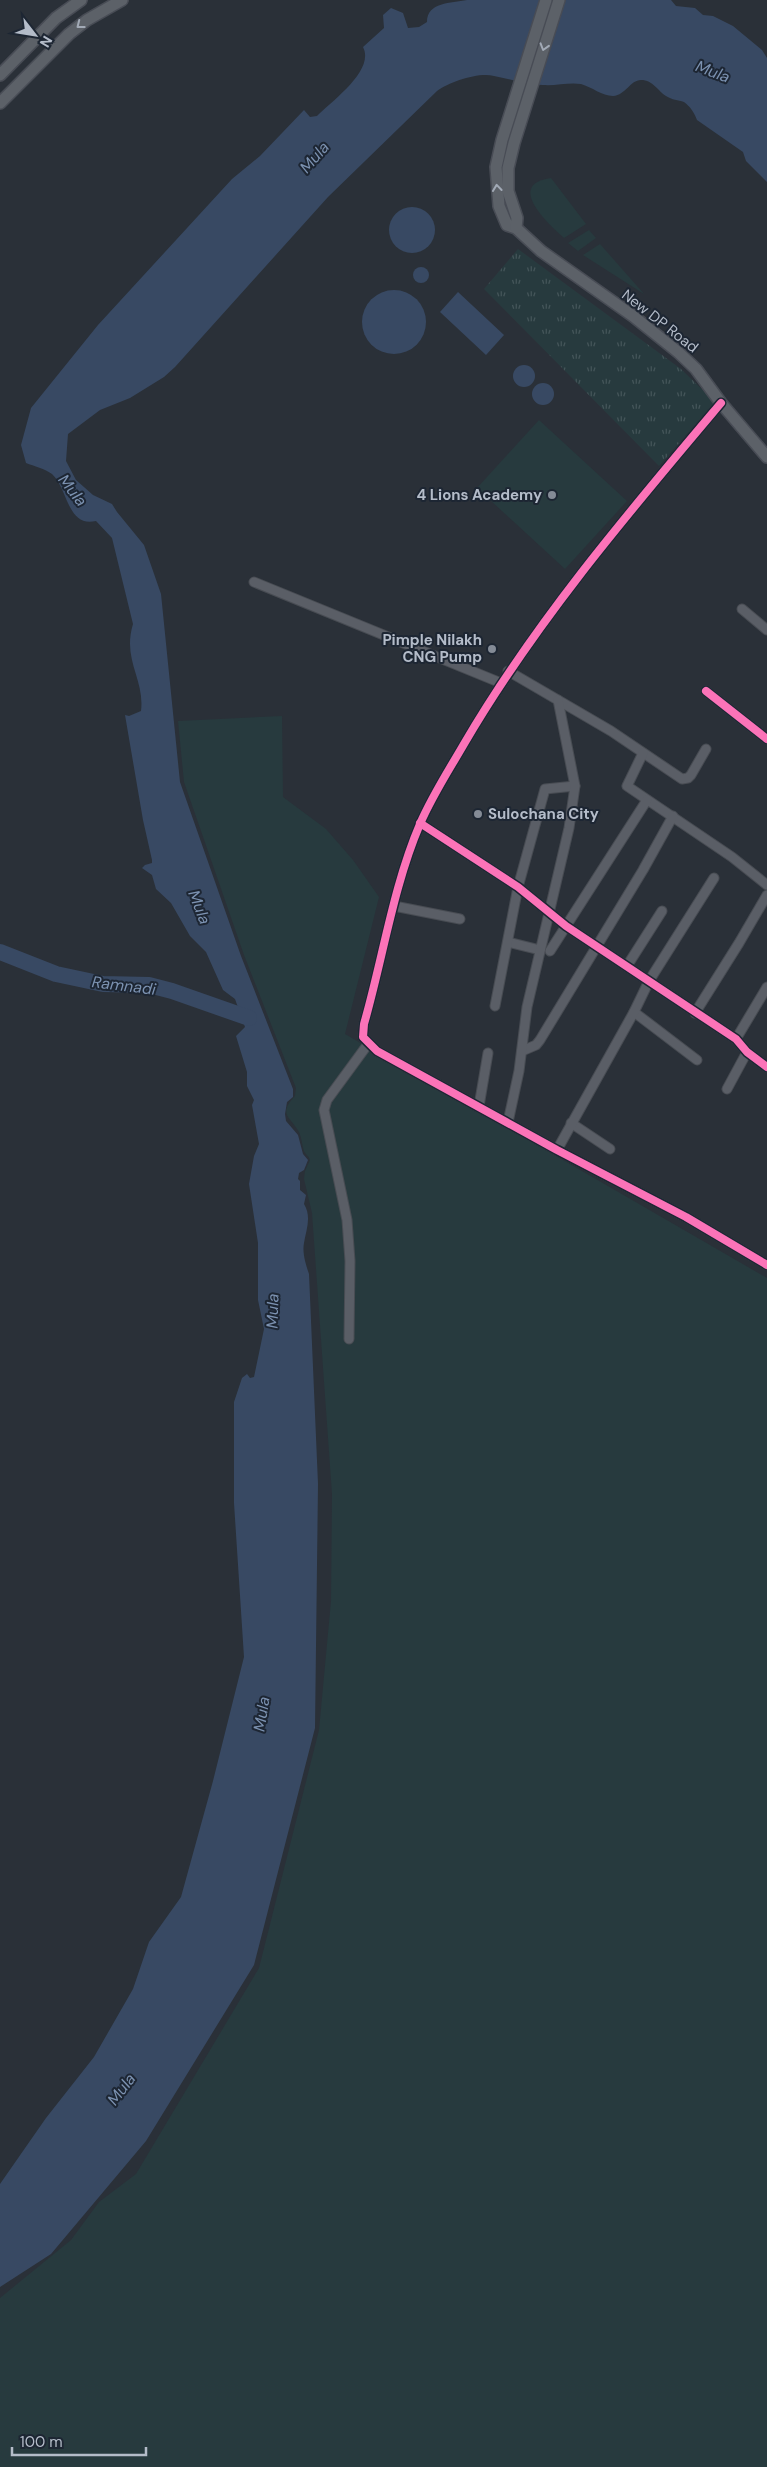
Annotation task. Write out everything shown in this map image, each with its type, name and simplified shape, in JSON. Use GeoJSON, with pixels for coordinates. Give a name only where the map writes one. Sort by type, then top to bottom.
{"type":"FeatureCollection","features":[{"type":"Feature","properties":{"kind":"main road"},"geometry":{"type":"LineString","coordinates":[[0,75],[67,4],[81,0]]}},
{"type":"Feature","properties":{"kind":"main road"},"geometry":{"type":"LineString","coordinates":[[0,104],[69,34],[87,20],[122,0]]}},
{"type":"Feature","properties":{"kind":"main road","name":"New DP Road"},"geometry":{"type":"LineString","coordinates":[[546,0],[502,140],[496,167],[497,192],[503,217],[507,225],[516,228],[541,251],[672,346],[696,369],[721,403],[767,457]]}},
{"type":"Feature","properties":{"kind":"main road"},"geometry":{"type":"LineString","coordinates":[[516,228],[517,218],[511,203],[508,179],[514,143],[559,0]]}},
{"type":"Feature","properties":{"kind":"street"},"geometry":{"type":"LineString","coordinates":[[721,403],[608,539],[508,671],[458,754],[420,823],[399,883],[364,1024],[364,1037],[368,1044],[377,1051],[557,1150],[686,1217],[767,1265]]}},
{"type":"Feature","properties":{"kind":"street"},"geometry":{"type":"LineString","coordinates":[[254,582],[501,683]]}},
{"type":"Feature","properties":{"kind":"street"},"geometry":{"type":"LineString","coordinates":[[742,609],[767,630]]}},
{"type":"Feature","properties":{"kind":"street"},"geometry":{"type":"LineString","coordinates":[[508,671],[611,731],[685,779],[690,775],[706,749]]}},
{"type":"Feature","properties":{"kind":"street"},"geometry":{"type":"LineString","coordinates":[[706,691],[767,739]]}},
{"type":"Feature","properties":{"kind":"street"},"geometry":{"type":"LineString","coordinates":[[508,1122],[522,1051],[528,1007],[548,911],[569,828],[575,786],[558,700]]}},
{"type":"Feature","properties":{"kind":"street"},"geometry":{"type":"LineString","coordinates":[[643,753],[627,786],[732,856],[767,885]]}},
{"type":"Feature","properties":{"kind":"street"},"geometry":{"type":"LineString","coordinates":[[495,1006],[518,887],[545,789],[575,786]]}},
{"type":"Feature","properties":{"kind":"street"},"geometry":{"type":"LineString","coordinates":[[550,951],[648,800]]}},
{"type":"Feature","properties":{"kind":"street"},"geometry":{"type":"LineString","coordinates":[[522,1051],[536,1045],[540,1040],[643,870],[673,816]]}},
{"type":"Feature","properties":{"kind":"street"},"geometry":{"type":"LineString","coordinates":[[420,823],[518,887],[566,926],[736,1039],[747,1052],[767,1067]]}},
{"type":"Feature","properties":{"kind":"street"},"geometry":{"type":"LineString","coordinates":[[557,1150],[634,1012],[648,981],[714,878]]}},
{"type":"Feature","properties":{"kind":"street"},"geometry":{"type":"LineString","coordinates":[[695,1013],[767,895]]}},
{"type":"Feature","properties":{"kind":"street"},"geometry":{"type":"LineString","coordinates":[[394,906],[460,919]]}},
{"type":"Feature","properties":{"kind":"street"},"geometry":{"type":"LineString","coordinates":[[627,966],[662,911]]}},
{"type":"Feature","properties":{"kind":"street"},"geometry":{"type":"LineString","coordinates":[[508,942],[540,950]]}},
{"type":"Feature","properties":{"kind":"street"},"geometry":{"type":"LineString","coordinates":[[736,1039],[767,987]]}},
{"type":"Feature","properties":{"kind":"street"},"geometry":{"type":"LineString","coordinates":[[634,1012],[697,1060]]}},
{"type":"Feature","properties":{"kind":"street"},"geometry":{"type":"LineString","coordinates":[[349,1339],[350,1261],[347,1220],[324,1118],[324,1110],[328,1100],[368,1044]]}},
{"type":"Feature","properties":{"kind":"street"},"geometry":{"type":"LineString","coordinates":[[727,1089],[747,1052]]}},
{"type":"Feature","properties":{"kind":"street"},"geometry":{"type":"LineString","coordinates":[[479,1106],[488,1053]]}},
{"type":"Feature","properties":{"kind":"street"},"geometry":{"type":"LineString","coordinates":[[571,1123],[610,1149]]}},
{"type":"Feature","properties":{"kind":"green space"},"geometry":{"type":"Polygon","coordinates":[[[551,178],[586,224],[564,238],[541,214],[534,205],[531,196],[531,188],[538,182],[551,178]]]}},
{"type":"Feature","properties":{"kind":"green space"},"geometry":{"type":"Polygon","coordinates":[[[589,230],[596,238],[578,251],[568,243],[589,230]]]}},
{"type":"Feature","properties":{"kind":"green space"},"geometry":{"type":"Polygon","coordinates":[[[600,244],[644,294],[583,255],[600,244]]]}},
{"type":"Feature","properties":{"kind":"green space"},"geometry":{"type":"Polygon","coordinates":[[[518,249],[681,369],[715,402],[659,466],[484,289],[518,249]]]}},
{"type":"Feature","properties":{"kind":"green space","name":"4 Lions Academy"},"geometry":{"type":"Polygon","coordinates":[[[539,420],[627,501],[565,569],[477,488],[539,420]]]}},
{"type":"Feature","properties":{"kind":"green space"},"geometry":{"type":"Polygon","coordinates":[[[282,716],[283,797],[326,829],[353,860],[379,897],[345,1034],[767,1278],[767,2467],[0,2467],[0,2298],[71,2240],[99,2202],[136,2174],[259,1968],[319,1730],[331,1601],[332,1494],[312,1213],[304,1179],[310,1160],[304,1151],[299,1132],[286,1112],[295,1096],[296,1088],[244,955],[184,782],[178,721],[282,716]]]}},
{"type":"Feature","properties":{"kind":"water","name":"Mula"},"geometry":{"type":"Polygon","coordinates":[[[467,0],[671,0],[676,6],[695,8],[703,15],[713,16],[733,26],[762,50],[767,58],[767,182],[746,161],[743,152],[697,120],[692,110],[684,102],[668,97],[645,80],[634,82],[621,93],[613,96],[605,95],[581,84],[537,85],[487,75],[457,81],[437,91],[328,197],[164,377],[130,398],[100,410],[68,434],[66,461],[76,480],[93,495],[112,504],[144,545],[161,594],[180,782],[241,956],[293,1089],[293,1097],[287,1102],[286,1121],[298,1135],[303,1154],[308,1160],[304,1170],[299,1173],[298,1179],[300,1181],[300,1190],[306,1195],[304,1204],[308,1214],[304,1251],[309,1274],[318,1484],[315,1728],[254,1965],[146,2141],[51,2254],[0,2287],[0,2184],[46,2118],[94,2057],[133,1989],[149,1942],[181,1897],[213,1781],[244,1657],[234,1503],[234,1402],[242,1378],[247,1374],[250,1378],[254,1377],[264,1329],[258,1300],[258,1243],[249,1184],[254,1156],[259,1144],[252,1105],[254,1100],[247,1086],[247,1072],[236,1036],[245,1027],[235,999],[223,990],[206,952],[190,936],[171,903],[156,889],[152,875],[142,868],[152,863],[152,860],[143,820],[125,715],[129,716],[141,711],[140,689],[130,648],[133,624],[112,538],[96,521],[86,522],[79,519],[52,474],[26,463],[21,445],[31,408],[98,325],[232,179],[260,156],[304,110],[310,117],[317,116],[358,75],[365,56],[363,47],[384,28],[383,15],[391,8],[403,13],[408,28],[419,27],[427,22],[428,15],[435,7],[467,0]]]}},
{"type":"Feature","properties":{"kind":"water"},"geometry":{"type":"Polygon","coordinates":[[[412,207],[425,211],[431,217],[435,230],[431,243],[425,249],[412,253],[399,249],[393,243],[389,230],[393,217],[399,211],[412,207]]]}},
{"type":"Feature","properties":{"kind":"water"},"geometry":{"type":"Polygon","coordinates":[[[421,267],[429,275],[421,283],[413,275],[421,267]]]}},
{"type":"Feature","properties":{"kind":"water"},"geometry":{"type":"Polygon","coordinates":[[[394,290],[412,296],[420,304],[426,322],[420,340],[412,348],[394,354],[376,348],[368,340],[362,322],[368,304],[376,296],[394,290]]]}},
{"type":"Feature","properties":{"kind":"water"},"geometry":{"type":"Polygon","coordinates":[[[458,292],[504,335],[486,355],[440,312],[458,292]]]}},
{"type":"Feature","properties":{"kind":"water"},"geometry":{"type":"Polygon","coordinates":[[[524,365],[532,368],[535,376],[532,384],[524,387],[516,384],[513,376],[516,368],[524,365]]]}},
{"type":"Feature","properties":{"kind":"water"},"geometry":{"type":"Polygon","coordinates":[[[543,383],[551,386],[554,394],[551,402],[543,405],[535,402],[532,394],[535,386],[543,383]]]}},
{"type":"Feature","properties":{"kind":"waterway","name":"Ramnadi"},"geometry":{"type":"LineString","coordinates":[[0,952],[56,974],[103,984],[149,985],[172,991],[249,1018]]}},
{"type":"Feature","properties":{"kind":"cycle path"},"geometry":{"type":"LineString","coordinates":[[721,403],[618,526],[553,611],[492,699],[441,783],[420,824],[395,898],[364,1024],[363,1037],[377,1051],[557,1150],[686,1217],[767,1265]]}},
{"type":"Feature","properties":{"kind":"cycle path"},"geometry":{"type":"LineString","coordinates":[[706,691],[767,739]]}},
{"type":"Feature","properties":{"kind":"cycle path"},"geometry":{"type":"LineString","coordinates":[[420,823],[518,887],[566,926],[736,1039],[747,1052],[767,1067]]}},
{"type":"Feature","properties":{"kind":"place","name":"4 Lions Academy"},"geometry":{"type":"Point","coordinates":[552,495]}},
{"type":"Feature","properties":{"kind":"place","name":"Pimple Nilakh CNG Pump"},"geometry":{"type":"Point","coordinates":[492,649]}},
{"type":"Feature","properties":{"kind":"place","name":"Sulochana City"},"geometry":{"type":"Point","coordinates":[478,814]}}]}
